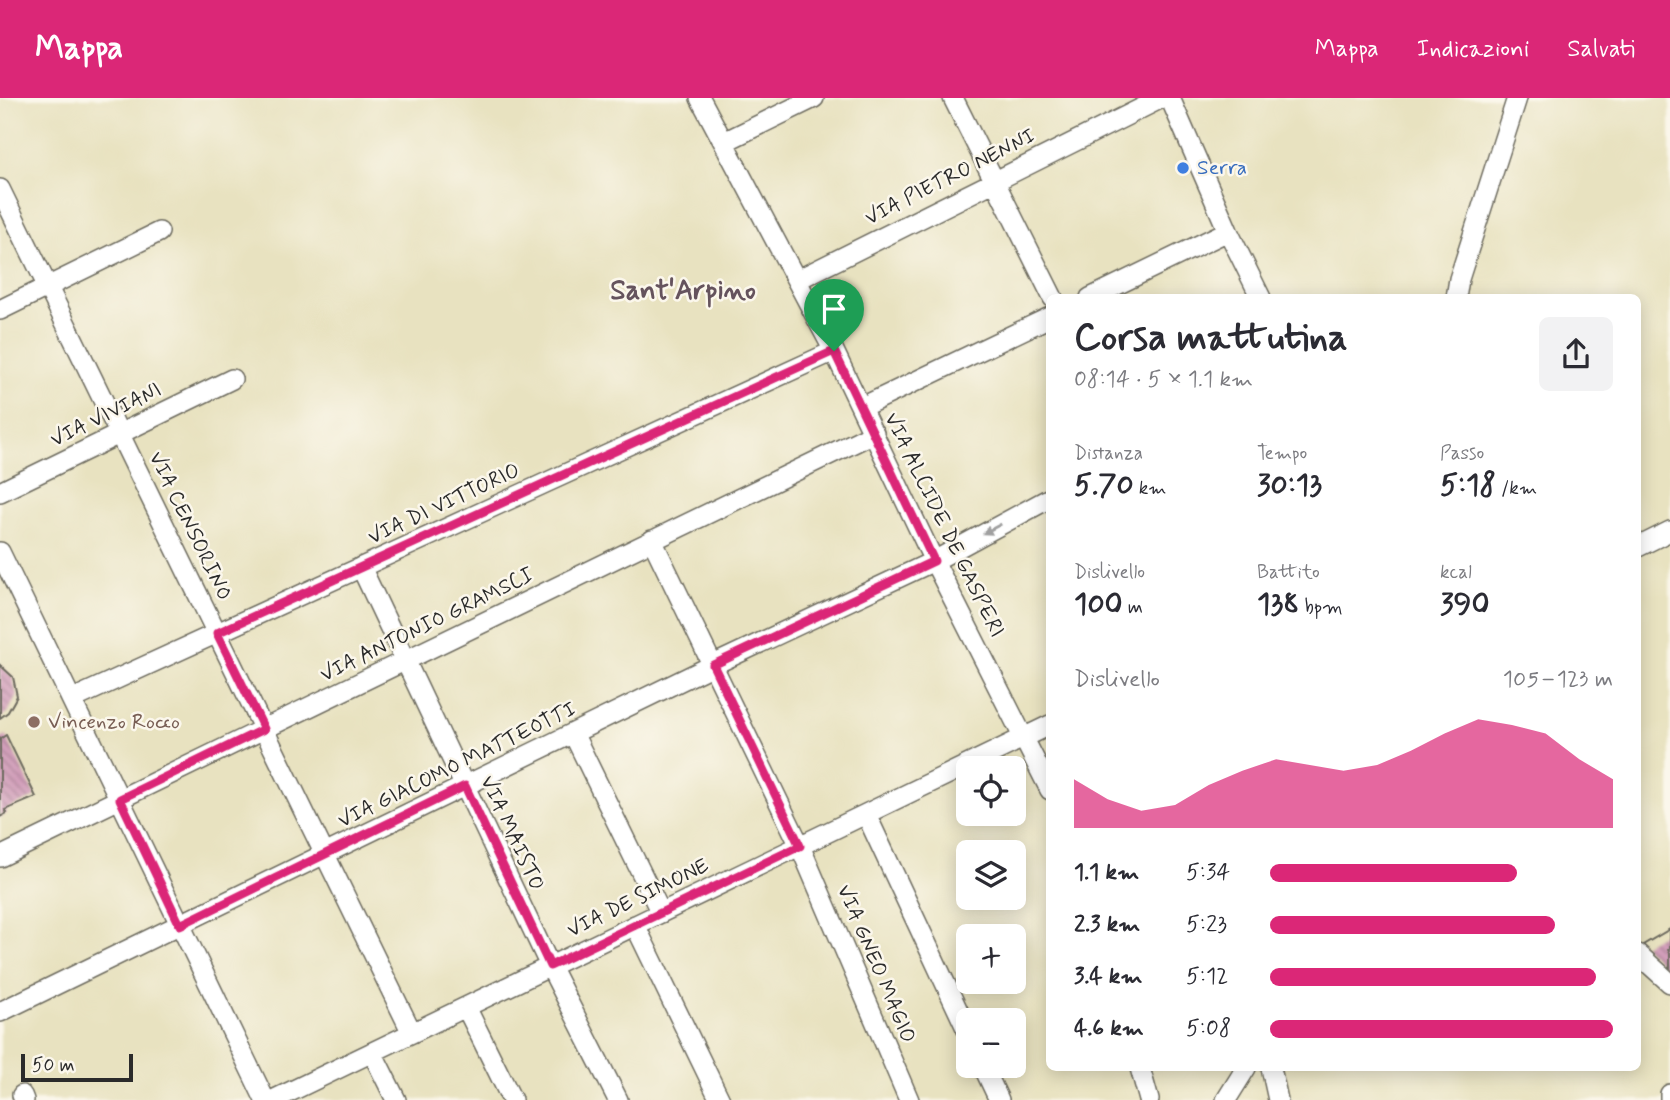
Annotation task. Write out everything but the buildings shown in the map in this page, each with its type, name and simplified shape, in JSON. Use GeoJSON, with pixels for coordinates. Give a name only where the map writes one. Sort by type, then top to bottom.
{"type":"FeatureCollection","features":[{"type":"Feature","properties":{"kind":"street","name":"VIA ALCIDE DE GASPERI"},"geometry":{"type":"LineString","coordinates":[[701,98],[834,351],[934,561],[1046,782]]}},
{"type":"Feature","properties":{"kind":"street"},"geometry":{"type":"LineString","coordinates":[[724,142],[814,98]]}},
{"type":"Feature","properties":{"kind":"street"},"geometry":{"type":"LineString","coordinates":[[953,98],[1051,294]]}},
{"type":"Feature","properties":{"kind":"street","name":"VIA PIETRO NENNI"},"geometry":{"type":"LineString","coordinates":[[797,280],[1162,98]]}},
{"type":"Feature","properties":{"kind":"street"},"geometry":{"type":"LineString","coordinates":[[1170,98],[1228,231],[1259,294]]}},
{"type":"Feature","properties":{"kind":"street"},"geometry":{"type":"LineString","coordinates":[[1457,294],[1459,279],[1517,98]]}},
{"type":"Feature","properties":{"kind":"street","name":"VIA CENSORINO"},"geometry":{"type":"LineString","coordinates":[[0,189],[412,1033]]}},
{"type":"Feature","properties":{"kind":"street"},"geometry":{"type":"LineString","coordinates":[[1098,294],[1228,231]]}},
{"type":"Feature","properties":{"kind":"street"},"geometry":{"type":"LineString","coordinates":[[0,310],[159,232]]}},
{"type":"Feature","properties":{"kind":"street"},"geometry":{"type":"LineString","coordinates":[[862,407],[1046,319]]}},
{"type":"Feature","properties":{"kind":"street","name":"VIA DI VITTORIO"},"geometry":{"type":"LineString","coordinates":[[73,699],[834,351]]}},
{"type":"Feature","properties":{"kind":"street","name":"VIA VIVIANI"},"geometry":{"type":"LineString","coordinates":[[0,492],[232,379]]}},
{"type":"Feature","properties":{"kind":"street","name":"VIA ANTONIO GRAMSCI"},"geometry":{"type":"LineString","coordinates":[[0,857],[874,433]]}},
{"type":"Feature","properties":{"kind":"street","name":"VIA GIACOMO MATTEOTTI"},"geometry":{"type":"LineString","coordinates":[[0,1012],[713,665],[934,561],[1046,500]]}},
{"type":"Feature","properties":{"kind":"street"},"geometry":{"type":"LineString","coordinates":[[1641,546],[1670,531]]}},
{"type":"Feature","properties":{"kind":"street","name":"VIA GNEO MAGIO"},"geometry":{"type":"LineString","coordinates":[[652,540],[800,846],[909,1100]]}},
{"type":"Feature","properties":{"kind":"street"},"geometry":{"type":"LineString","coordinates":[[0,552],[180,925],[274,1099]]}},
{"type":"Feature","properties":{"kind":"street","name":"VIA MAISTO"},"geometry":{"type":"LineString","coordinates":[[361,567],[550,966],[618,1100]]}},
{"type":"Feature","properties":{"kind":"street","name":"VIA DE SIMONE"},"geometry":{"type":"LineString","coordinates":[[274,1099],[1046,727]]}},
{"type":"Feature","properties":{"kind":"street"},"geometry":{"type":"LineString","coordinates":[[573,733],[661,913]]}},
{"type":"Feature","properties":{"kind":"street"},"geometry":{"type":"LineString","coordinates":[[866,814],[957,1008]]}},
{"type":"Feature","properties":{"kind":"street"},"geometry":{"type":"LineString","coordinates":[[635,925],[720,1100]]}},
{"type":"Feature","properties":{"kind":"street"},"geometry":{"type":"LineString","coordinates":[[1641,957],[1670,984]]}},
{"type":"Feature","properties":{"kind":"street"},"geometry":{"type":"LineString","coordinates":[[466,1007],[512,1100]]}},
{"type":"Feature","properties":{"kind":"street"},"geometry":{"type":"LineString","coordinates":[[372,1052],[396,1100]]}},
{"type":"Feature","properties":{"kind":"street"},"geometry":{"type":"LineString","coordinates":[[1141,1071],[1149,1100]]}},
{"type":"Feature","properties":{"kind":"street"},"geometry":{"type":"LineString","coordinates":[[1272,1071],[1278,1100]]}},
{"type":"Feature","properties":{"kind":"street"},"geometry":{"type":"LineString","coordinates":[[1226,1100],[1243,1072]]}},
{"type":"Feature","properties":{"kind":"street"},"geometry":{"type":"LineString","coordinates":[[989,1078],[999,1100]]}},
{"type":"Feature","properties":{"kind":"street"},"geometry":{"type":"LineString","coordinates":[[1670,1094],[1670,1100]]}},
{"type":"Feature","properties":{"kind":"place","name":"Serra"},"geometry":{"type":"Point","coordinates":[1183,168]}},
{"type":"Feature","properties":{"kind":"place","name":"Vincenzo Rocco"},"geometry":{"type":"Point","coordinates":[34,722]}},
{"type":"Feature","properties":{"kind":"district","name":"Sant'Arpino"},"geometry":{"type":"Point","coordinates":[683,291]}},
{"type":"Feature","properties":{"kind":"route"},"geometry":{"type":"LineString","coordinates":[[834,351],[934,561],[713,665],[800,846],[550,966],[465,786],[180,925],[120,799],[264,729],[217,633],[834,351]]}}]}
